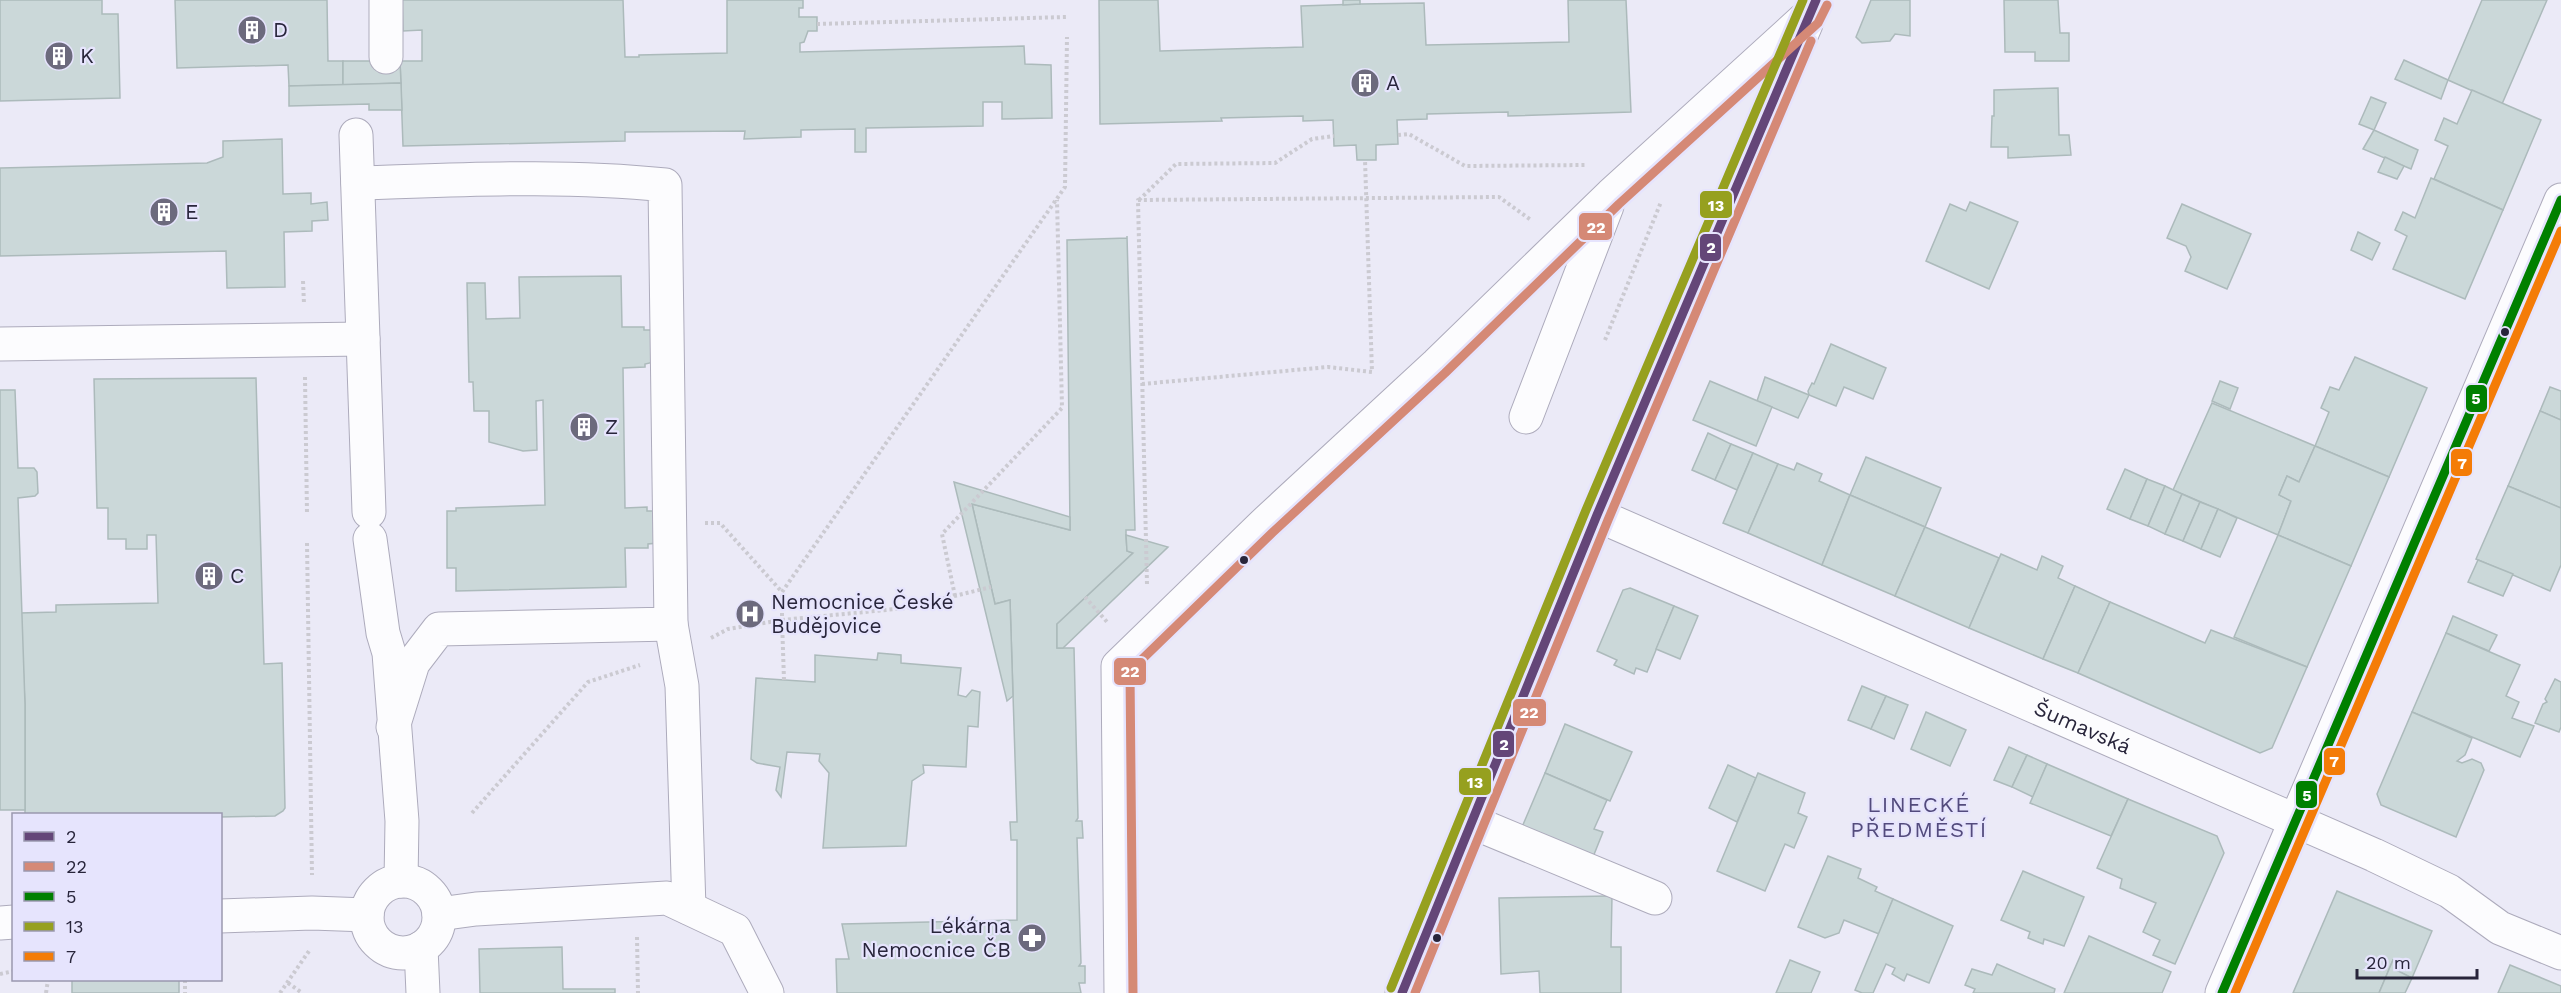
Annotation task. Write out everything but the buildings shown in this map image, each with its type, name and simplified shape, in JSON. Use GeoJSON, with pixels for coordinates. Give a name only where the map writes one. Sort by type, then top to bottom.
{"type":"FeatureCollection","features":[{"type":"Feature","properties":{"kind":"street"},"geometry":{"type":"LineString","coordinates":[[386,0],[386,57]]}},
{"type":"Feature","properties":{"kind":"street"},"geometry":{"type":"LineString","coordinates":[[1121,993],[1118,666],[1264,524],[1462,340],[1478,321],[1813,7]]}},
{"type":"Feature","properties":{"kind":"street"},"geometry":{"type":"LineString","coordinates":[[1402,993],[1597,515],[1813,7]]}},
{"type":"Feature","properties":{"kind":"street"},"geometry":{"type":"LineString","coordinates":[[356,135],[369,526],[383,633],[389,653],[402,821],[401,881]]}},
{"type":"Feature","properties":{"kind":"street"},"geometry":{"type":"LineString","coordinates":[[358,183],[543,177],[619,180],[665,185],[671,624],[682,686],[689,908]]}},
{"type":"Feature","properties":{"kind":"street"},"geometry":{"type":"LineString","coordinates":[[1526,417],[1611,195]]}},
{"type":"Feature","properties":{"kind":"street"},"geometry":{"type":"LineString","coordinates":[[2222,993],[2296,821],[2551,251],[2561,200]]}},
{"type":"Feature","properties":{"kind":"street"},"geometry":{"type":"LineString","coordinates":[[0,344],[363,339]]}},
{"type":"Feature","properties":{"kind":"street","name":"Šumavská"},"geometry":{"type":"LineString","coordinates":[[1597,515],[2296,821],[2441,887],[2500,928],[2561,953]]}},
{"type":"Feature","properties":{"kind":"street"},"geometry":{"type":"LineString","coordinates":[[393,727],[413,663],[439,629],[671,624]]}},
{"type":"Feature","properties":{"kind":"street"},"geometry":{"type":"LineString","coordinates":[[1472,822],[1655,898]]}},
{"type":"Feature","properties":{"kind":"street"},"geometry":{"type":"LineString","coordinates":[[401,881],[412,882],[431,894],[439,914],[435,934],[421,948],[399,952],[380,944],[372,936],[367,915],[374,895],[391,883],[401,881]]}},
{"type":"Feature","properties":{"kind":"street"},"geometry":{"type":"LineString","coordinates":[[439,914],[476,909],[667,898],[735,930],[767,993]]}},
{"type":"Feature","properties":{"kind":"street"},"geometry":{"type":"LineString","coordinates":[[222,916],[312,913],[367,915]]}},
{"type":"Feature","properties":{"kind":"street"},"geometry":{"type":"LineString","coordinates":[[421,948],[423,993]]}},
{"type":"Feature","properties":{"kind":"path"},"geometry":{"type":"LineString","coordinates":[[817,24],[1067,16]]}},
{"type":"Feature","properties":{"kind":"path"},"geometry":{"type":"LineString","coordinates":[[783,680],[782,592],[1065,188],[1067,37]]}},
{"type":"Feature","properties":{"kind":"path"},"geometry":{"type":"LineString","coordinates":[[1398,135],[1409,135],[1465,166],[1591,165]]}},
{"type":"Feature","properties":{"kind":"path"},"geometry":{"type":"LineString","coordinates":[[1147,585],[1138,200],[1176,164],[1275,163],[1312,138],[1334,136]]}},
{"type":"Feature","properties":{"kind":"path"},"geometry":{"type":"LineString","coordinates":[[1142,384],[1328,367],[1372,372],[1365,160]]}},
{"type":"Feature","properties":{"kind":"path"},"geometry":{"type":"LineString","coordinates":[[1138,200],[1499,197],[1535,223]]}},
{"type":"Feature","properties":{"kind":"path"},"geometry":{"type":"LineString","coordinates":[[955,596],[942,534],[1062,408],[1057,200]]}},
{"type":"Feature","properties":{"kind":"path"},"geometry":{"type":"LineString","coordinates":[[1605,340],[1662,200]]}},
{"type":"Feature","properties":{"kind":"path"},"geometry":{"type":"LineString","coordinates":[[303,281],[307,513]]}},
{"type":"Feature","properties":{"kind":"path"},"geometry":{"type":"LineString","coordinates":[[669,524],[720,523],[782,592]]}},
{"type":"Feature","properties":{"kind":"path"},"geometry":{"type":"LineString","coordinates":[[279,993],[312,946],[307,543]]}},
{"type":"Feature","properties":{"kind":"path"},"geometry":{"type":"LineString","coordinates":[[709,639],[728,628],[782,620],[906,608],[992,587]]}},
{"type":"Feature","properties":{"kind":"path"},"geometry":{"type":"LineString","coordinates":[[1085,597],[1108,622]]}},
{"type":"Feature","properties":{"kind":"path"},"geometry":{"type":"LineString","coordinates":[[472,813],[588,682],[642,664]]}},
{"type":"Feature","properties":{"kind":"path"},"geometry":{"type":"LineString","coordinates":[[636,900],[638,993]]}},
{"type":"Feature","properties":{"kind":"path"},"geometry":{"type":"LineString","coordinates":[[288,983],[302,993]]}},
{"type":"Feature","properties":{"kind":"transit line","name":"13"},"geometry":{"type":"LineString","coordinates":[[1391,988],[1586,510],[1803,0]]}},
{"type":"Feature","properties":{"kind":"transit line","name":"2"},"geometry":{"type":"LineString","coordinates":[[1402,993],[1597,515],[1816,0]]}},
{"type":"Feature","properties":{"kind":"transit line","name":"22"},"geometry":{"type":"LineString","coordinates":[[1133,993],[1130,671],[1272,533],[1445,373],[1619,204],[1818,23],[1827,5]]}},
{"type":"Feature","properties":{"kind":"transit line","name":"22"},"geometry":{"type":"LineString","coordinates":[[1415,993],[1608,520],[1811,41]]}},
{"type":"Feature","properties":{"kind":"transit line","name":"5"},"geometry":{"type":"LineString","coordinates":[[2222,993],[2561,200]]}},
{"type":"Feature","properties":{"kind":"transit line","name":"7"},"geometry":{"type":"LineString","coordinates":[[2235,993],[2561,231]]}},
{"type":"Feature","properties":{"kind":"place","name":"D"},"geometry":{"type":"Point","coordinates":[252,30]}},
{"type":"Feature","properties":{"kind":"place","name":"K"},"geometry":{"type":"Point","coordinates":[59,56]}},
{"type":"Feature","properties":{"kind":"place","name":"A"},"geometry":{"type":"Point","coordinates":[1365,83]}},
{"type":"Feature","properties":{"kind":"place","name":"E"},"geometry":{"type":"Point","coordinates":[164,212]}},
{"type":"Feature","properties":{"kind":"place","name":"Z"},"geometry":{"type":"Point","coordinates":[584,427]}},
{"type":"Feature","properties":{"kind":"place","name":"C"},"geometry":{"type":"Point","coordinates":[209,576]}},
{"type":"Feature","properties":{"kind":"place","name":"Nemocnice České Budějovice"},"geometry":{"type":"Point","coordinates":[750,614]}},
{"type":"Feature","properties":{"kind":"place","name":"Lékárna Nemocnice ČB"},"geometry":{"type":"Point","coordinates":[1032,938]}},
{"type":"Feature","properties":{"kind":"district","name":"LINECKÉ PŘEDMĚSTÍ"},"geometry":{"type":"Point","coordinates":[1919,816]}}]}
